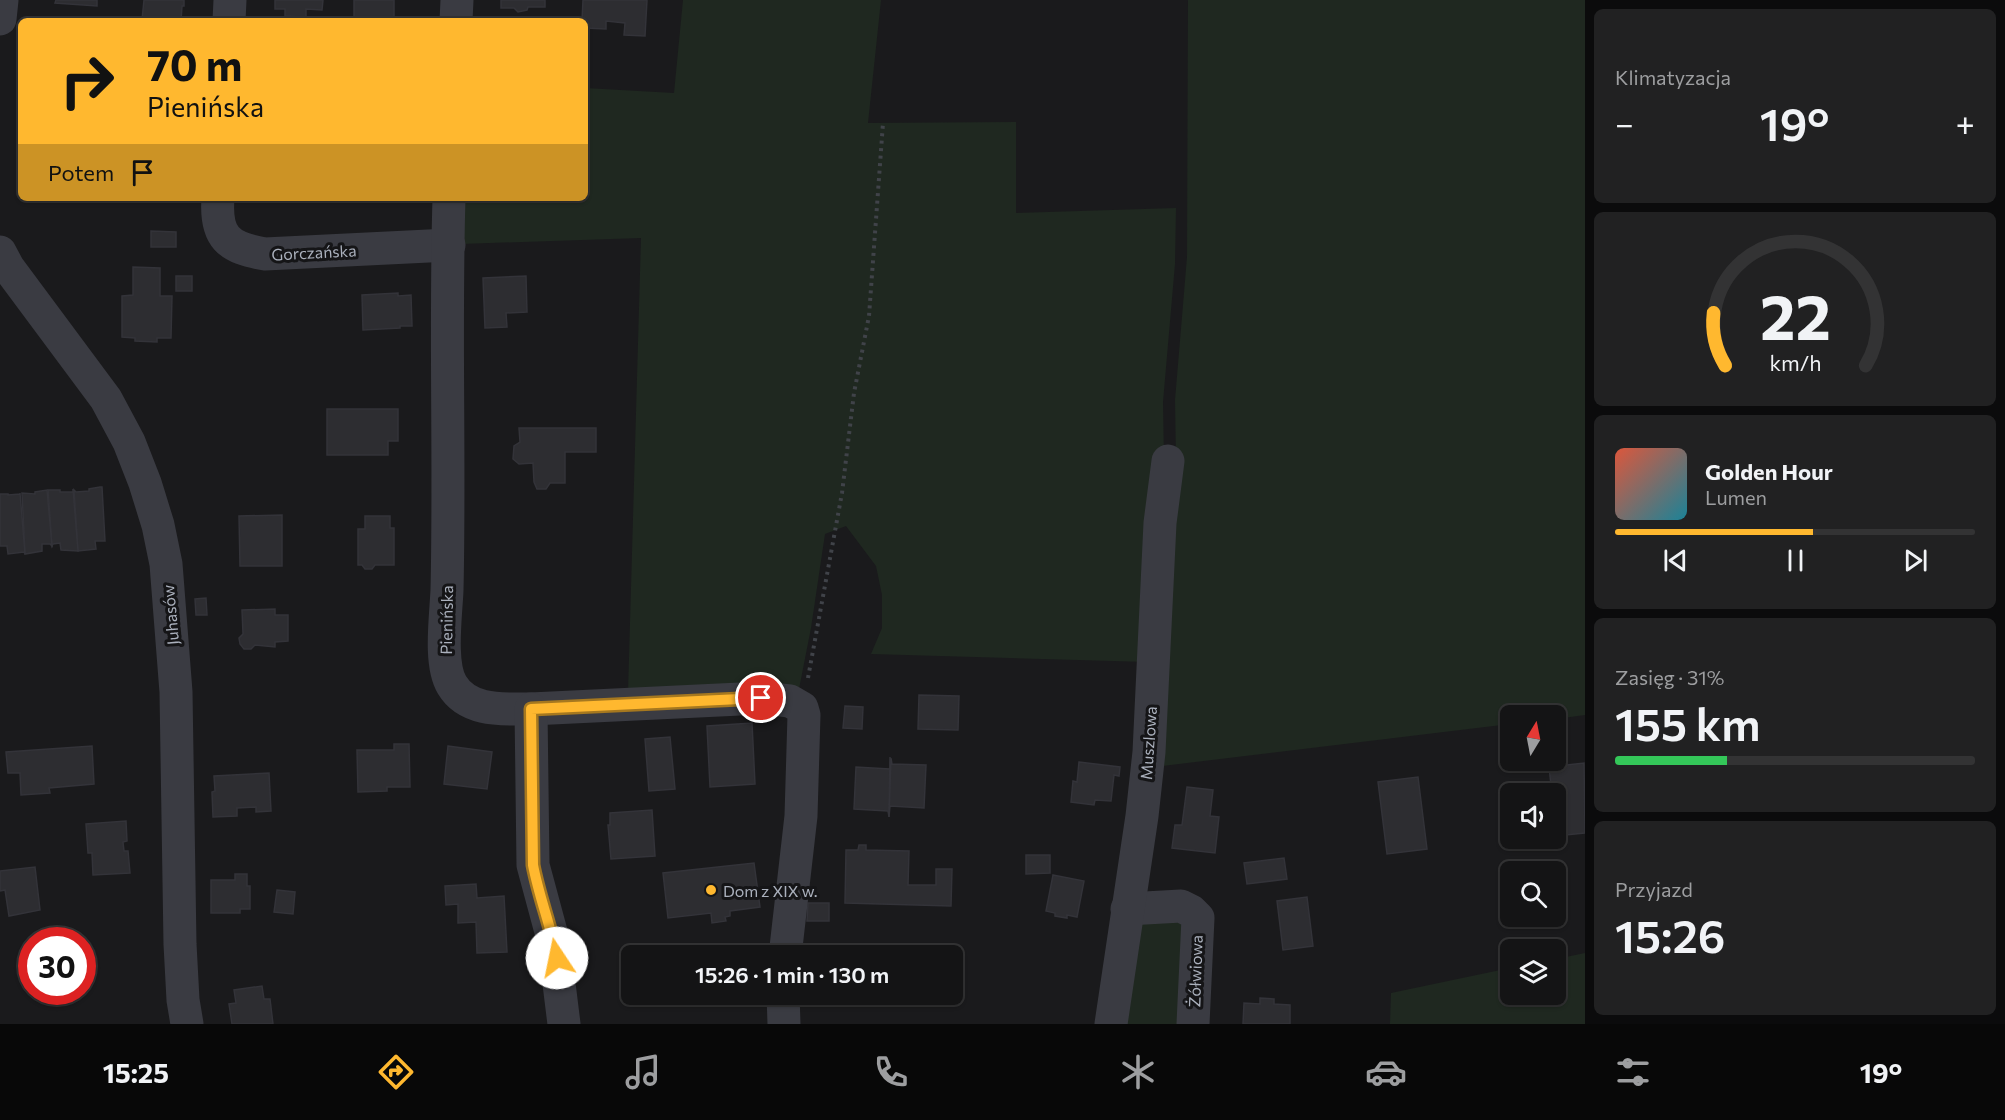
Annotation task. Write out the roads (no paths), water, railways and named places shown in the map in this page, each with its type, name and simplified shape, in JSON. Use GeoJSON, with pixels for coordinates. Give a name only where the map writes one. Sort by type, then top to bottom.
{"type":"FeatureCollection","features":[{"type":"Feature","properties":{"kind":"street"},"geometry":{"type":"LineString","coordinates":[[0,19],[2,0]]}},
{"type":"Feature","properties":{"kind":"street"},"geometry":{"type":"LineString","coordinates":[[229,18],[230,0]]}},
{"type":"Feature","properties":{"kind":"street"},"geometry":{"type":"LineString","coordinates":[[456,18],[457,0]]}},
{"type":"Feature","properties":{"kind":"street","name":"Gorczańska"},"geometry":{"type":"LineString","coordinates":[[218,201],[218,225],[221,234],[232,244],[246,251],[265,254],[449,245]]}},
{"type":"Feature","properties":{"kind":"street","name":"Pienińska"},"geometry":{"type":"LineString","coordinates":[[449,201],[449,502],[445,655],[450,683],[459,695],[470,702],[500,709],[761,698],[790,701],[802,708],[804,715],[801,816],[786,945]]}},
{"type":"Feature","properties":{"kind":"street","name":"Juhasów"},"geometry":{"type":"LineString","coordinates":[[0,252],[8,267],[106,399],[129,442],[146,483],[158,525],[166,564],[176,692],[180,944],[183,1000],[187,1024]]}},
{"type":"Feature","properties":{"kind":"street","name":"Muszlowa"},"geometry":{"type":"LineString","coordinates":[[1111,1024],[1142,816],[1149,752],[1160,523],[1168,461]]}},
{"type":"Feature","properties":{"kind":"street"},"geometry":{"type":"LineString","coordinates":[[531,709],[533,865],[554,944],[564,1024]]}},
{"type":"Feature","properties":{"kind":"street","name":"Żółwiowa"},"geometry":{"type":"LineString","coordinates":[[1127,909],[1181,906],[1191,910],[1198,918],[1193,1024]]}},
{"type":"Feature","properties":{"kind":"street"},"geometry":{"type":"LineString","coordinates":[[783,1005],[784,1024]]}},
{"type":"Feature","properties":{"kind":"place","name":"Dom z XIX w."},"geometry":{"type":"Point","coordinates":[711,890]}}]}
